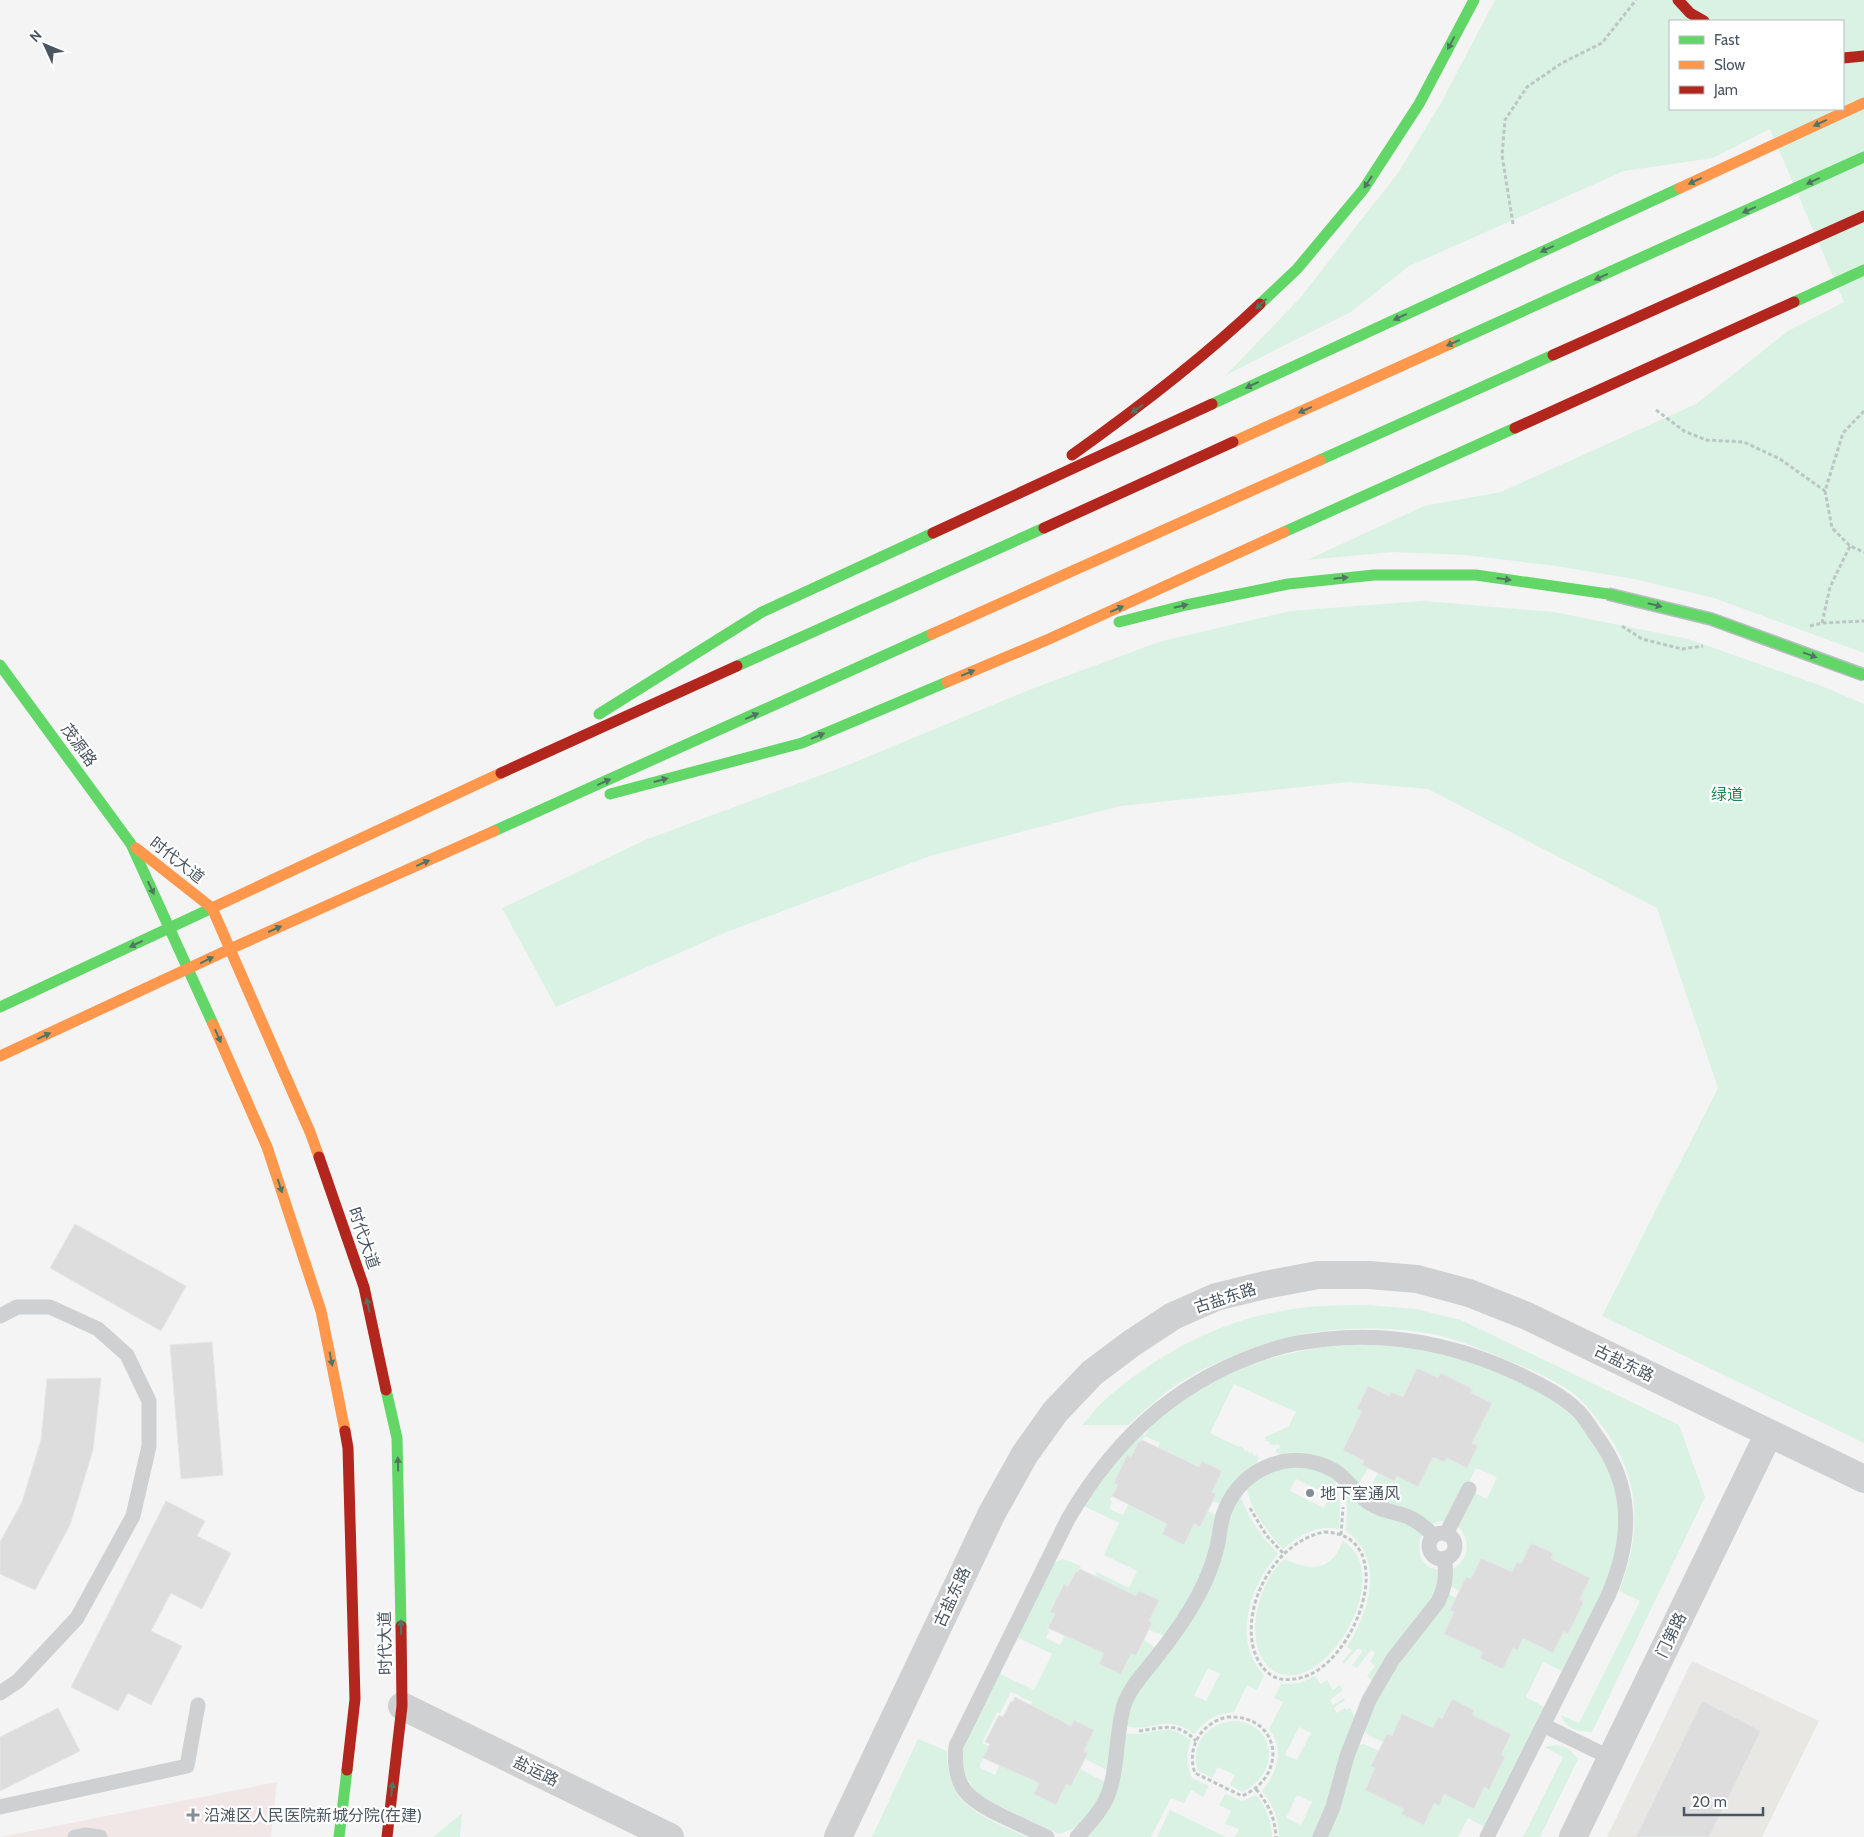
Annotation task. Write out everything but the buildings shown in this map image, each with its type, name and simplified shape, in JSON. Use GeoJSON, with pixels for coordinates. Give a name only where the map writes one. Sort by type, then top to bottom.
{"type":"FeatureCollection","features":[{"type":"Feature","properties":{"kind":"main road"},"geometry":{"type":"LineString","coordinates":[[1019,494],[1142,405],[1225,337],[1297,270],[1363,190],[1419,104],[1474,0]]}},
{"type":"Feature","properties":{"kind":"main road"},"geometry":{"type":"LineString","coordinates":[[1678,0],[1690,13],[1702,20]]}},
{"type":"Feature","properties":{"kind":"main road"},"geometry":{"type":"LineString","coordinates":[[1844,58],[1864,56]]}},
{"type":"Feature","properties":{"kind":"main road"},"geometry":{"type":"LineString","coordinates":[[508,770],[762,612],[1864,103]]}},
{"type":"Feature","properties":{"kind":"main road"},"geometry":{"type":"LineString","coordinates":[[0,1007],[508,770],[1864,157]]}},
{"type":"Feature","properties":{"kind":"main road"},"geometry":{"type":"LineString","coordinates":[[0,1056],[230,949],[1864,216]]}},
{"type":"Feature","properties":{"kind":"main road"},"geometry":{"type":"LineString","coordinates":[[530,816],[802,743],[1049,639],[1864,270]]}},
{"type":"Feature","properties":{"kind":"main road"},"geometry":{"type":"LineString","coordinates":[[1049,639],[1186,605],[1288,584],[1374,575],[1476,575],[1608,594],[1711,619],[1864,676]]}},
{"type":"Feature","properties":{"kind":"main road","name":"茂源路"},"geometry":{"type":"LineString","coordinates":[[0,665],[131,844]]}},
{"type":"Feature","properties":{"kind":"main road","name":"时代大道"},"geometry":{"type":"LineString","coordinates":[[131,844],[212,908],[310,1132],[364,1287],[397,1438],[402,1706],[386,1837]]}},
{"type":"Feature","properties":{"kind":"main road","name":"时代大道"},"geometry":{"type":"LineString","coordinates":[[131,844],[189,969],[270,1156],[321,1310],[348,1448],[355,1699],[339,1837]]}},
{"type":"Feature","properties":{"kind":"street","name":"古盐东路"},"geometry":{"type":"LineString","coordinates":[[838,1837],[992,1513],[1025,1454],[1055,1412],[1092,1374],[1132,1343],[1173,1316],[1216,1297],[1318,1275],[1369,1275],[1418,1279],[1469,1293],[1527,1316],[1864,1479]]}},
{"type":"Feature","properties":{"kind":"street","name":"门第路"},"geometry":{"type":"LineString","coordinates":[[1573,1837],[1769,1433]]}},
{"type":"Feature","properties":{"kind":"street","name":"盐运路"},"geometry":{"type":"LineString","coordinates":[[402,1706],[670,1837]]}},
{"type":"Feature","properties":{"kind":"lane"},"geometry":{"type":"LineString","coordinates":[[0,1316],[17,1307],[50,1307],[98,1328],[127,1355],[149,1401],[149,1446],[133,1516],[77,1618],[18,1681],[0,1693]]}},
{"type":"Feature","properties":{"kind":"lane"},"geometry":{"type":"LineString","coordinates":[[1047,1837],[974,1801],[962,1788],[954,1763],[956,1746],[962,1731],[1068,1519],[1085,1490],[1102,1466],[1140,1424],[1191,1386],[1218,1371],[1250,1357],[1285,1346],[1342,1338],[1376,1337],[1432,1344],[1462,1351],[1498,1364],[1556,1393],[1579,1411],[1606,1448],[1617,1469],[1622,1488],[1626,1524],[1624,1546],[1618,1574],[1487,1837]]}},
{"type":"Feature","properties":{"kind":"lane"},"geometry":{"type":"LineString","coordinates":[[1077,1837],[1100,1812],[1107,1799],[1114,1778],[1119,1727],[1125,1703],[1133,1686],[1174,1634],[1199,1593],[1214,1554],[1224,1511],[1240,1484],[1257,1470],[1288,1460],[1315,1463],[1336,1472],[1375,1507],[1412,1519],[1440,1535],[1452,1538],[1454,1545],[1452,1553],[1445,1558],[1446,1582],[1438,1602],[1393,1659],[1370,1700],[1347,1756],[1333,1807],[1320,1837]]}},
{"type":"Feature","properties":{"kind":"lane"},"geometry":{"type":"LineString","coordinates":[[1440,1535],[1469,1489]]}},
{"type":"Feature","properties":{"kind":"lane"},"geometry":{"type":"LineString","coordinates":[[0,1807],[187,1766],[198,1705]]}},
{"type":"Feature","properties":{"kind":"lane"},"geometry":{"type":"LineString","coordinates":[[1543,1725],[1611,1758]]}},
{"type":"Feature","properties":{"kind":"lane"},"geometry":{"type":"LineString","coordinates":[[75,1837],[85,1835],[100,1837]]}},
{"type":"Feature","properties":{"kind":"path"},"geometry":{"type":"LineString","coordinates":[[1514,224],[1502,155],[1505,120],[1527,87],[1562,63],[1602,43],[1636,0]]}},
{"type":"Feature","properties":{"kind":"path"},"geometry":{"type":"LineString","coordinates":[[1656,410],[1684,430],[1706,440],[1744,442],[1780,459],[1825,491]]}},
{"type":"Feature","properties":{"kind":"path"},"geometry":{"type":"LineString","coordinates":[[1864,411],[1843,433],[1825,491],[1832,528],[1850,546],[1864,552]]}},
{"type":"Feature","properties":{"kind":"path"},"geometry":{"type":"LineString","coordinates":[[1822,623],[1830,587],[1850,546]]}},
{"type":"Feature","properties":{"kind":"path"},"geometry":{"type":"LineString","coordinates":[[1240,1484],[1257,1523],[1272,1543],[1284,1554]]}},
{"type":"Feature","properties":{"kind":"path"},"geometry":{"type":"LineString","coordinates":[[1334,1532],[1344,1535],[1352,1542],[1363,1560],[1365,1572],[1363,1604],[1346,1642],[1337,1653],[1317,1670],[1306,1676],[1287,1680],[1279,1679],[1270,1674],[1260,1664],[1254,1652],[1251,1635],[1252,1611],[1260,1591],[1269,1573],[1284,1554],[1313,1534],[1334,1532]]}},
{"type":"Feature","properties":{"kind":"path"},"geometry":{"type":"LineString","coordinates":[[1241,1717],[1259,1725],[1268,1736],[1273,1752],[1271,1769],[1266,1779],[1256,1789],[1242,1796],[1195,1773],[1192,1766],[1192,1754],[1199,1735],[1209,1725],[1222,1718],[1241,1717]]}},
{"type":"Feature","properties":{"kind":"path"},"geometry":{"type":"LineString","coordinates":[[1119,1727],[1130,1731],[1171,1727],[1190,1734],[1196,1741]]}},
{"type":"Feature","properties":{"kind":"path"},"geometry":{"type":"LineString","coordinates":[[1256,1789],[1270,1808],[1276,1837]]}},
{"type":"Feature","properties":{"kind":"shaded area"},"geometry":{"type":"Polygon","coordinates":[[[1692,1661],[1819,1721],[1762,1837],[1607,1837],[1692,1661]]]}},
{"type":"Feature","properties":{"kind":"shaded area","name":"沿滩区人民医院新城分院(在建)"},"geometry":{"type":"Polygon","coordinates":[[[277,1782],[271,1837],[1,1837],[277,1782]]]}},
{"type":"Feature","properties":{"kind":"green space"},"geometry":{"type":"Polygon","coordinates":[[[1495,0],[1864,0],[1864,653],[1714,598],[1634,579],[1556,566],[1465,555],[1393,552],[1307,560],[1424,506],[1501,492],[1696,404],[1788,331],[1844,302],[1770,129],[1713,158],[1624,171],[1409,266],[1351,312],[1226,375],[1300,298],[1398,173],[1441,103],[1495,0]]]}},
{"type":"Feature","properties":{"kind":"green space","name":"绿道"},"geometry":{"type":"Polygon","coordinates":[[[1423,601],[1554,612],[1688,639],[1819,685],[1864,704],[1864,1443],[1602,1316],[1718,1088],[1657,908],[1428,789],[1350,782],[1120,806],[930,856],[729,931],[556,1007],[502,908],[645,840],[848,765],[1034,688],[1159,642],[1290,611],[1423,601]]]}},
{"type":"Feature","properties":{"kind":"green space"},"geometry":{"type":"Polygon","coordinates":[[[1368,1305],[1416,1309],[1461,1320],[1679,1425],[1705,1497],[1592,1732],[1569,1727],[1561,1715],[1579,1723],[1640,1601],[1619,1591],[1632,1546],[1634,1504],[1624,1463],[1614,1443],[1586,1405],[1569,1390],[1515,1363],[1442,1336],[1389,1329],[1330,1330],[1282,1339],[1214,1364],[1169,1390],[1128,1425],[1082,1425],[1105,1399],[1137,1374],[1161,1358],[1211,1332],[1237,1322],[1293,1309],[1368,1305]]]}},
{"type":"Feature","properties":{"kind":"green space"},"geometry":{"type":"Polygon","coordinates":[[[1384,1343],[1450,1356],[1483,1366],[1514,1379],[1544,1395],[1570,1415],[1592,1439],[1608,1469],[1618,1506],[1620,1524],[1617,1549],[1602,1593],[1590,1619],[1562,1671],[1543,1662],[1526,1697],[1544,1707],[1484,1827],[1468,1818],[1458,1837],[1326,1837],[1357,1746],[1364,1744],[1379,1751],[1375,1768],[1424,1825],[1434,1803],[1439,1805],[1450,1784],[1458,1788],[1452,1798],[1474,1809],[1484,1787],[1489,1790],[1505,1757],[1501,1755],[1511,1734],[1489,1723],[1470,1719],[1474,1710],[1452,1699],[1442,1719],[1438,1718],[1429,1736],[1425,1725],[1403,1714],[1392,1736],[1387,1734],[1383,1742],[1368,1735],[1365,1731],[1369,1712],[1399,1663],[1449,1594],[1456,1598],[1450,1610],[1454,1612],[1444,1634],[1466,1644],[1471,1633],[1503,1669],[1513,1648],[1518,1650],[1529,1627],[1536,1631],[1531,1642],[1553,1653],[1564,1631],[1568,1633],[1584,1601],[1580,1599],[1590,1578],[1568,1567],[1549,1563],[1553,1553],[1531,1543],[1521,1564],[1517,1562],[1508,1581],[1471,1579],[1460,1591],[1450,1586],[1448,1571],[1461,1563],[1466,1551],[1465,1537],[1457,1525],[1471,1491],[1487,1499],[1497,1477],[1476,1468],[1449,1523],[1440,1521],[1430,1525],[1367,1495],[1378,1472],[1394,1481],[1397,1476],[1418,1486],[1430,1464],[1419,1458],[1422,1451],[1444,1462],[1447,1458],[1478,1445],[1469,1441],[1471,1421],[1481,1426],[1492,1403],[1471,1393],[1473,1389],[1441,1373],[1438,1378],[1417,1368],[1407,1389],[1417,1395],[1410,1401],[1392,1392],[1389,1396],[1368,1386],[1357,1408],[1368,1414],[1354,1428],[1343,1450],[1364,1461],[1362,1465],[1368,1468],[1358,1484],[1280,1457],[1276,1453],[1276,1449],[1280,1448],[1279,1444],[1270,1445],[1265,1437],[1288,1427],[1296,1412],[1234,1384],[1210,1433],[1239,1447],[1242,1446],[1245,1451],[1248,1450],[1249,1454],[1252,1452],[1254,1456],[1257,1455],[1259,1465],[1221,1504],[1212,1501],[1215,1494],[1212,1492],[1222,1471],[1202,1461],[1199,1467],[1190,1462],[1180,1481],[1155,1453],[1160,1443],[1145,1436],[1139,1442],[1131,1457],[1126,1456],[1114,1482],[1118,1485],[1110,1500],[1112,1501],[1109,1509],[1123,1515],[1129,1503],[1167,1508],[1161,1521],[1167,1524],[1162,1534],[1184,1545],[1194,1524],[1199,1527],[1207,1511],[1217,1515],[1212,1547],[1199,1585],[1165,1636],[1149,1630],[1152,1623],[1149,1621],[1159,1600],[1139,1591],[1136,1596],[1092,1582],[1097,1572],[1129,1588],[1137,1571],[1104,1555],[1119,1523],[1084,1506],[1105,1475],[1140,1433],[1145,1435],[1162,1415],[1173,1407],[1238,1370],[1282,1355],[1318,1348],[1384,1343]]]}},
{"type":"Feature","properties":{"kind":"green space"},"geometry":{"type":"Polygon","coordinates":[[[1306,1466],[1335,1477],[1340,1505],[1339,1529],[1323,1528],[1309,1532],[1283,1549],[1255,1512],[1246,1485],[1275,1468],[1306,1466]],[[1296,1479],[1290,1491],[1324,1508],[1330,1495],[1296,1479]]]}},
{"type":"Feature","properties":{"kind":"green space"},"geometry":{"type":"Polygon","coordinates":[[[1344,1485],[1409,1522],[1422,1534],[1419,1546],[1421,1558],[1434,1569],[1441,1570],[1436,1596],[1374,1682],[1367,1676],[1375,1666],[1370,1662],[1375,1653],[1371,1650],[1357,1668],[1352,1665],[1363,1651],[1358,1648],[1344,1664],[1342,1662],[1352,1650],[1347,1647],[1362,1618],[1370,1586],[1370,1571],[1366,1556],[1358,1543],[1346,1531],[1347,1509],[1344,1485]]]}},
{"type":"Feature","properties":{"kind":"green space"},"geometry":{"type":"Polygon","coordinates":[[[1240,1493],[1246,1510],[1255,1526],[1278,1554],[1259,1581],[1248,1613],[1248,1646],[1254,1661],[1264,1675],[1257,1690],[1247,1685],[1234,1712],[1212,1718],[1194,1734],[1184,1727],[1175,1724],[1143,1727],[1125,1725],[1130,1703],[1168,1651],[1226,1519],[1240,1493]],[[1208,1668],[1194,1696],[1206,1701],[1220,1674],[1208,1668]]]}},
{"type":"Feature","properties":{"kind":"green space"},"geometry":{"type":"Polygon","coordinates":[[[1343,1541],[1358,1558],[1362,1582],[1357,1608],[1345,1634],[1328,1656],[1308,1671],[1287,1675],[1268,1666],[1259,1652],[1255,1624],[1258,1607],[1268,1580],[1285,1559],[1312,1567],[1326,1563],[1333,1558],[1343,1541]]]}},
{"type":"Feature","properties":{"kind":"green space"},"geometry":{"type":"Polygon","coordinates":[[[1063,1559],[1081,1566],[1078,1572],[1076,1571],[1068,1587],[1064,1585],[1051,1612],[1055,1614],[1047,1630],[1049,1631],[1046,1638],[1060,1645],[1066,1633],[1104,1637],[1098,1650],[1104,1653],[1099,1664],[1121,1674],[1131,1653],[1137,1656],[1144,1640],[1156,1648],[1131,1680],[1107,1770],[1085,1759],[1084,1751],[1094,1730],[1074,1720],[1071,1726],[1027,1712],[1032,1702],[1011,1692],[1000,1713],[997,1712],[982,1743],[989,1746],[979,1767],[995,1775],[1000,1765],[1036,1773],[1033,1780],[1039,1783],[1056,1805],[1066,1784],[1071,1786],[1080,1769],[1105,1782],[1107,1786],[1082,1823],[1059,1834],[984,1799],[974,1790],[965,1775],[962,1759],[965,1744],[998,1673],[1034,1690],[1052,1654],[1017,1637],[1054,1563],[1063,1559]]]}},
{"type":"Feature","properties":{"kind":"green space"},"geometry":{"type":"Polygon","coordinates":[[[1315,1676],[1321,1684],[1327,1680],[1333,1690],[1340,1685],[1343,1690],[1330,1700],[1333,1705],[1344,1698],[1345,1700],[1334,1708],[1337,1713],[1345,1708],[1347,1710],[1350,1708],[1356,1719],[1315,1837],[1279,1837],[1275,1812],[1262,1791],[1272,1777],[1278,1753],[1274,1737],[1269,1729],[1283,1702],[1274,1698],[1281,1684],[1300,1683],[1315,1676]],[[1299,1727],[1285,1755],[1297,1760],[1311,1733],[1299,1727]],[[1297,1795],[1286,1818],[1301,1825],[1312,1802],[1297,1795]]]}},
{"type":"Feature","properties":{"kind":"green space"},"geometry":{"type":"Polygon","coordinates":[[[1235,1721],[1249,1725],[1260,1732],[1266,1741],[1269,1752],[1268,1764],[1263,1775],[1254,1785],[1242,1792],[1230,1785],[1235,1775],[1218,1767],[1212,1778],[1198,1771],[1196,1761],[1196,1752],[1203,1736],[1217,1725],[1235,1721]]]}},
{"type":"Feature","properties":{"kind":"green space"},"geometry":{"type":"Polygon","coordinates":[[[1170,1730],[1178,1732],[1191,1740],[1188,1750],[1188,1764],[1192,1778],[1209,1786],[1203,1797],[1191,1790],[1184,1803],[1171,1798],[1151,1837],[1086,1837],[1125,1733],[1137,1734],[1170,1730]]]}},
{"type":"Feature","properties":{"kind":"green space"},"geometry":{"type":"Polygon","coordinates":[[[918,1739],[947,1751],[948,1770],[953,1785],[960,1798],[970,1807],[982,1816],[1027,1837],[872,1837],[918,1739]]]}},
{"type":"Feature","properties":{"kind":"green space"},"geometry":{"type":"Polygon","coordinates":[[[1555,1745],[1568,1749],[1578,1759],[1540,1837],[1523,1837],[1563,1757],[1545,1747],[1555,1745]]]}},
{"type":"Feature","properties":{"kind":"green space"},"geometry":{"type":"Polygon","coordinates":[[[1225,1794],[1242,1801],[1256,1795],[1268,1815],[1272,1837],[1235,1837],[1239,1829],[1225,1824],[1231,1811],[1219,1805],[1225,1794]]]}},
{"type":"Feature","properties":{"kind":"green space"},"geometry":{"type":"Polygon","coordinates":[[[1170,1810],[1226,1837],[1157,1837],[1170,1810]]]}},
{"type":"Feature","properties":{"kind":"green space"},"geometry":{"type":"Polygon","coordinates":[[[462,1813],[460,1837],[433,1837],[462,1813]]]}},
{"type":"Feature","properties":{"kind":"traffic: fast"},"geometry":{"type":"LineString","coordinates":[[1260,304],[1297,269],[1363,190],[1419,104],[1474,0]]}},
{"type":"Feature","properties":{"kind":"traffic: fast"},"geometry":{"type":"LineString","coordinates":[[1450,344],[1864,157]]}},
{"type":"Feature","properties":{"kind":"traffic: fast"},"geometry":{"type":"LineString","coordinates":[[1212,404],[1680,188]]}},
{"type":"Feature","properties":{"kind":"traffic: fast"},"geometry":{"type":"LineString","coordinates":[[1794,302],[1864,270]]}},
{"type":"Feature","properties":{"kind":"traffic: fast"},"geometry":{"type":"LineString","coordinates":[[1320,460],[1553,355]]}},
{"type":"Feature","properties":{"kind":"traffic: fast"},"geometry":{"type":"LineString","coordinates":[[1284,532],[1515,428]]}},
{"type":"Feature","properties":{"kind":"traffic: fast"},"geometry":{"type":"LineString","coordinates":[[737,666],[1044,528]]}},
{"type":"Feature","properties":{"kind":"traffic: fast"},"geometry":{"type":"LineString","coordinates":[[599,714],[762,612],[933,533]]}},
{"type":"Feature","properties":{"kind":"traffic: fast"},"geometry":{"type":"LineString","coordinates":[[1119,622],[1186,605],[1288,584],[1374,575],[1476,575],[1608,594]]}},
{"type":"Feature","properties":{"kind":"traffic: fast"},"geometry":{"type":"LineString","coordinates":[[1608,594],[1711,619],[1864,675]]}},
{"type":"Feature","properties":{"kind":"traffic: fast"},"geometry":{"type":"LineString","coordinates":[[494,831],[932,634]]}},
{"type":"Feature","properties":{"kind":"traffic: fast"},"geometry":{"type":"LineString","coordinates":[[0,665],[131,844],[213,1024]]}},
{"type":"Feature","properties":{"kind":"traffic: fast"},"geometry":{"type":"LineString","coordinates":[[610,794],[802,743],[947,682]]}},
{"type":"Feature","properties":{"kind":"traffic: fast"},"geometry":{"type":"LineString","coordinates":[[0,1007],[212,908]]}},
{"type":"Feature","properties":{"kind":"traffic: fast"},"geometry":{"type":"LineString","coordinates":[[386,1390],[397,1438],[401,1626]]}},
{"type":"Feature","properties":{"kind":"traffic: fast"},"geometry":{"type":"LineString","coordinates":[[339,1837],[347,1770]]}},
{"type":"Feature","properties":{"kind":"traffic: slow"},"geometry":{"type":"LineString","coordinates":[[1680,188],[1864,103]]}},
{"type":"Feature","properties":{"kind":"traffic: slow"},"geometry":{"type":"LineString","coordinates":[[1233,442],[1450,344]]}},
{"type":"Feature","properties":{"kind":"traffic: slow"},"geometry":{"type":"LineString","coordinates":[[932,634],[1320,460]]}},
{"type":"Feature","properties":{"kind":"traffic: slow"},"geometry":{"type":"LineString","coordinates":[[947,682],[1049,639],[1284,532]]}},
{"type":"Feature","properties":{"kind":"traffic: slow"},"geometry":{"type":"LineString","coordinates":[[212,908],[501,773]]}},
{"type":"Feature","properties":{"kind":"traffic: slow"},"geometry":{"type":"LineString","coordinates":[[230,949],[494,831]]}},
{"type":"Feature","properties":{"kind":"traffic: slow"},"geometry":{"type":"LineString","coordinates":[[136,848],[212,908],[310,1132],[319,1157]]}},
{"type":"Feature","properties":{"kind":"traffic: slow"},"geometry":{"type":"LineString","coordinates":[[0,1056],[230,949]]}},
{"type":"Feature","properties":{"kind":"traffic: slow"},"geometry":{"type":"LineString","coordinates":[[213,1024],[267,1147],[321,1311],[345,1431]]}},
{"type":"Feature","properties":{"kind":"traffic: jam"},"geometry":{"type":"LineString","coordinates":[[1678,0],[1690,13],[1702,20]]}},
{"type":"Feature","properties":{"kind":"traffic: jam"},"geometry":{"type":"LineString","coordinates":[[1844,58],[1864,56]]}},
{"type":"Feature","properties":{"kind":"traffic: jam"},"geometry":{"type":"LineString","coordinates":[[1553,355],[1864,216]]}},
{"type":"Feature","properties":{"kind":"traffic: jam"},"geometry":{"type":"LineString","coordinates":[[1515,428],[1794,302]]}},
{"type":"Feature","properties":{"kind":"traffic: jam"},"geometry":{"type":"LineString","coordinates":[[1072,455],[1169,383],[1260,304]]}},
{"type":"Feature","properties":{"kind":"traffic: jam"},"geometry":{"type":"LineString","coordinates":[[933,533],[1212,404]]}},
{"type":"Feature","properties":{"kind":"traffic: jam"},"geometry":{"type":"LineString","coordinates":[[1044,528],[1233,442]]}},
{"type":"Feature","properties":{"kind":"traffic: jam"},"geometry":{"type":"LineString","coordinates":[[501,773],[737,666]]}},
{"type":"Feature","properties":{"kind":"traffic: jam"},"geometry":{"type":"LineString","coordinates":[[319,1157],[364,1287],[386,1390]]}},
{"type":"Feature","properties":{"kind":"traffic: jam"},"geometry":{"type":"LineString","coordinates":[[345,1431],[348,1448],[355,1699],[347,1770]]}},
{"type":"Feature","properties":{"kind":"traffic: jam"},"geometry":{"type":"LineString","coordinates":[[387,1837],[402,1706],[401,1626]]}},
{"type":"Feature","properties":{"kind":"place","name":"地下室通风"},"geometry":{"type":"Point","coordinates":[1310,1493]}},
{"type":"Feature","properties":{"kind":"place","name":"沿滩区人民医院新城分院(在建)"},"geometry":{"type":"Point","coordinates":[193,1815]}}]}
